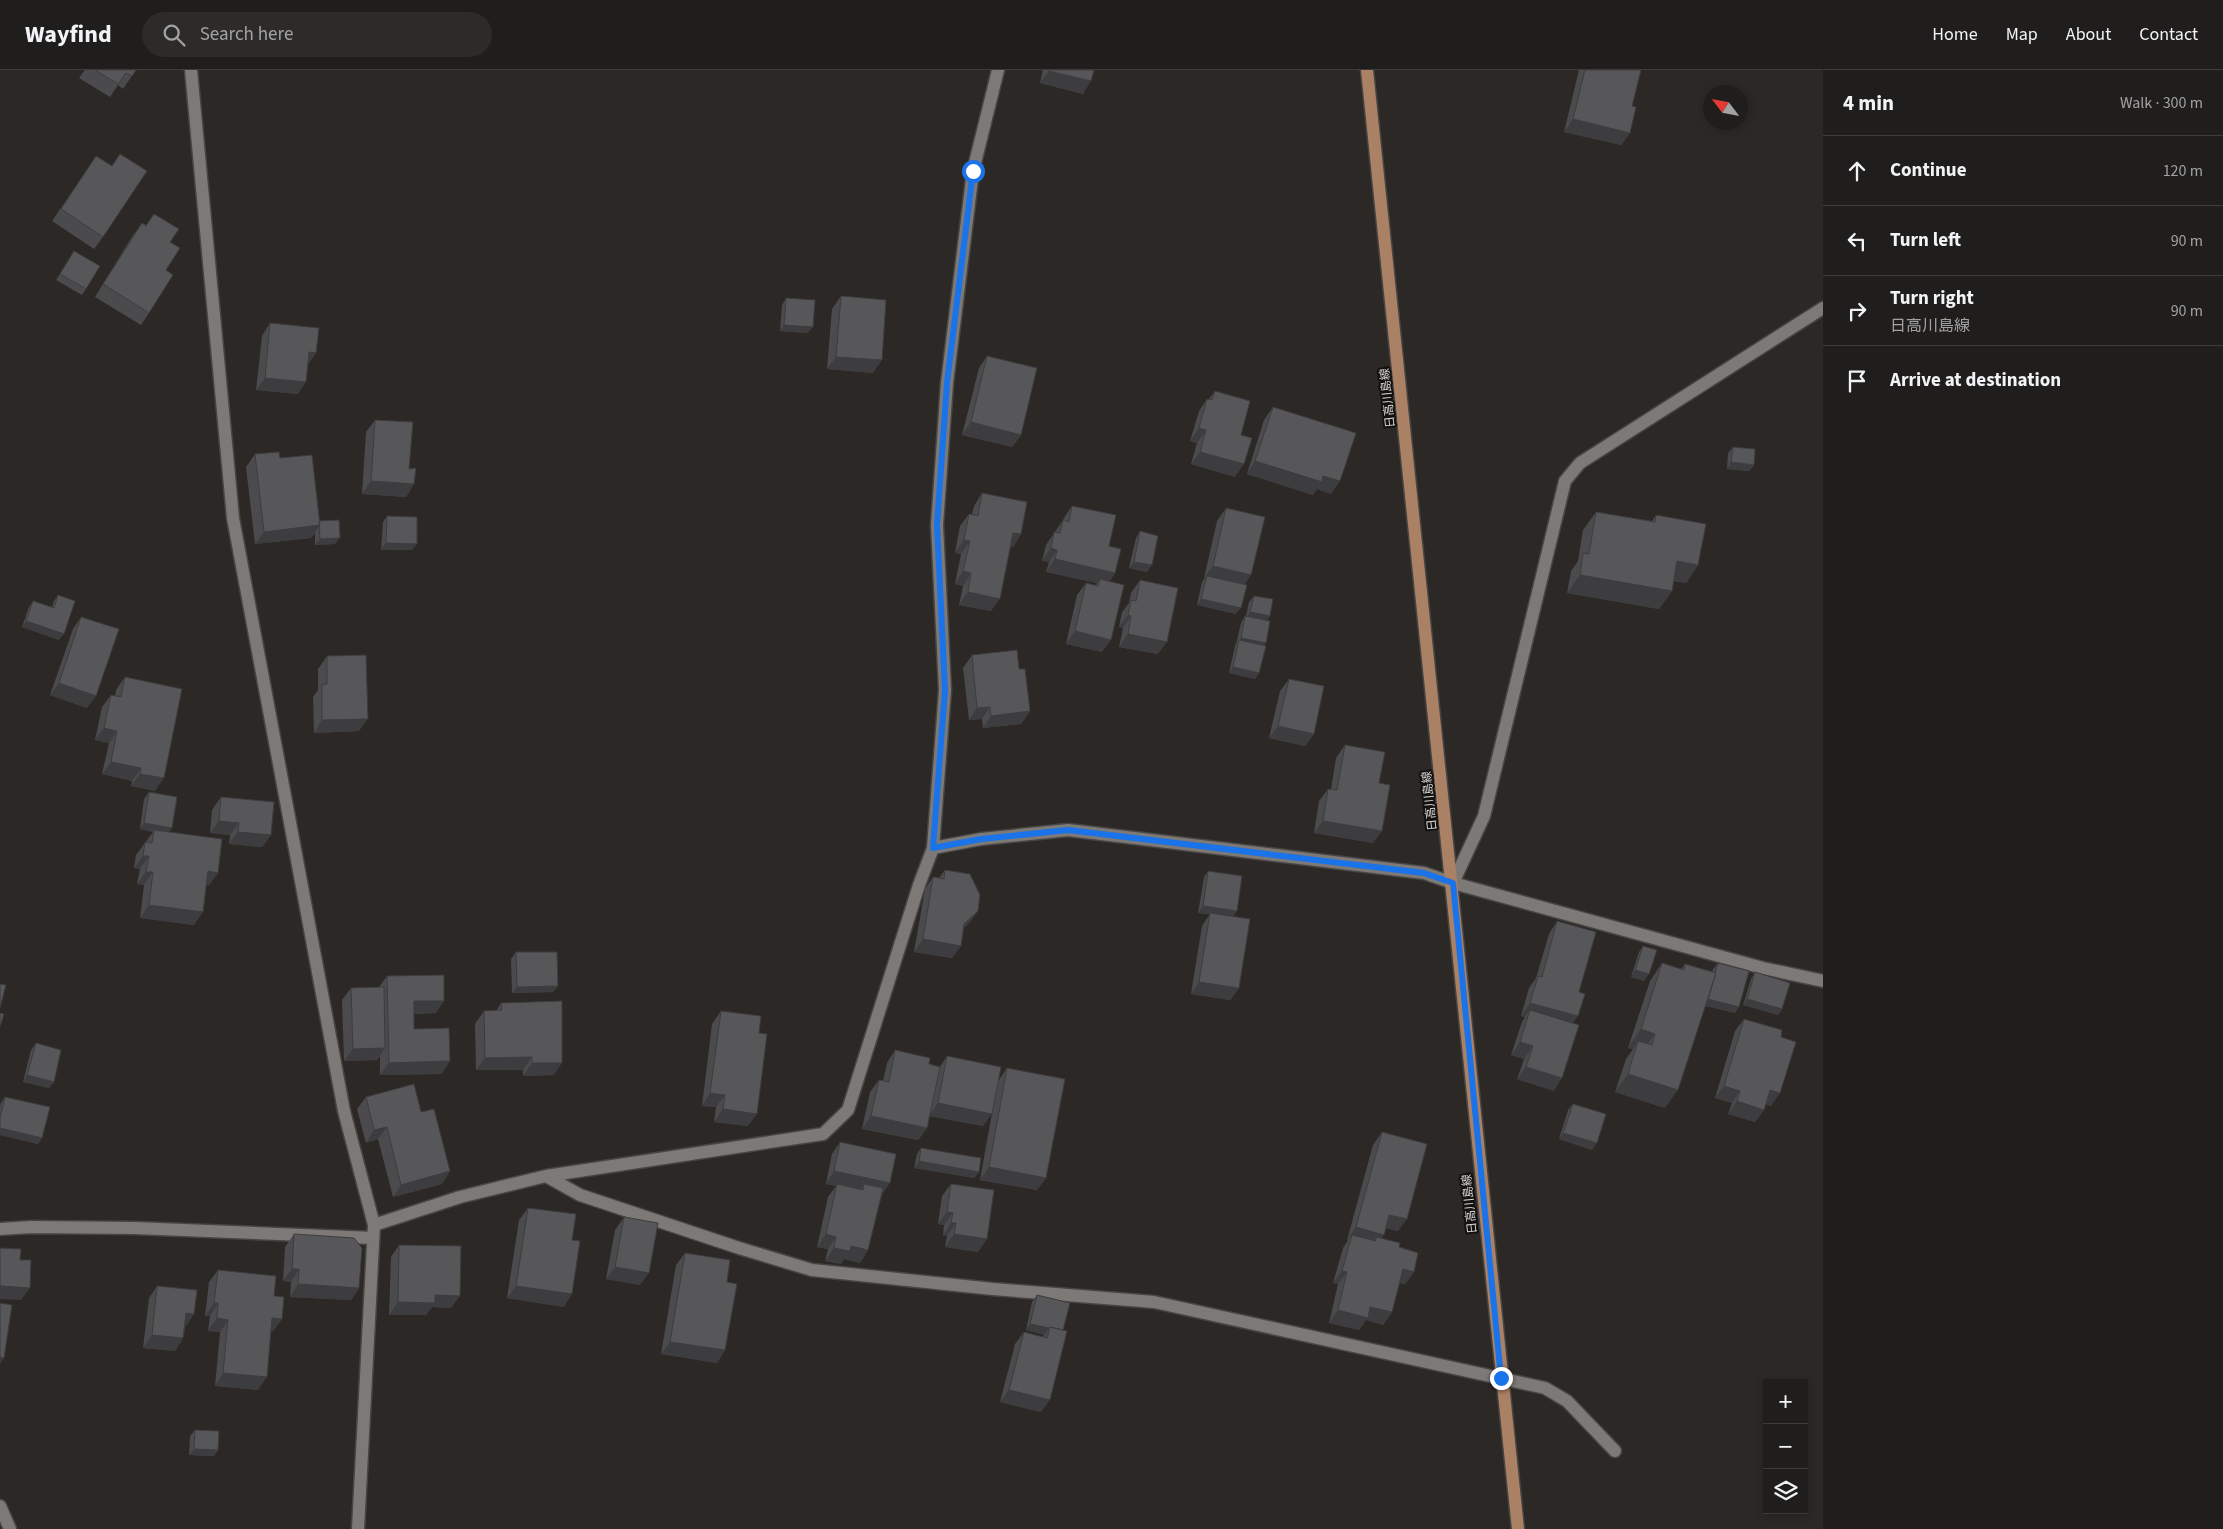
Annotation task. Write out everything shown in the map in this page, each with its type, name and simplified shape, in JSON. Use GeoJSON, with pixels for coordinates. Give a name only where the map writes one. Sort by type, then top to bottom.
{"type":"FeatureCollection","features":[{"type":"Feature","properties":{"kind":"main road","name":"日高川島線"},"geometry":{"type":"LineString","coordinates":[[1367,70],[1453,883],[1501,1378],[1518,1529]]}},
{"type":"Feature","properties":{"kind":"street"},"geometry":{"type":"LineString","coordinates":[[191,70],[233,518],[344,1111],[373,1232],[358,1529]]}},
{"type":"Feature","properties":{"kind":"street"},"geometry":{"type":"LineString","coordinates":[[0,1229],[31,1227],[373,1232],[460,1197],[546,1176],[823,1134],[848,1110],[918,885],[933,848],[945,690],[937,525],[947,383],[973,171],[998,70]]}},
{"type":"Feature","properties":{"kind":"street"},"geometry":{"type":"LineString","coordinates":[[1453,883],[1484,816],[1565,481],[1580,463],[1823,308]]}},
{"type":"Feature","properties":{"kind":"street"},"geometry":{"type":"LineString","coordinates":[[933,848],[981,839],[1068,830],[1424,873],[1453,883],[1763,968],[1823,981]]}},
{"type":"Feature","properties":{"kind":"street"},"geometry":{"type":"LineString","coordinates":[[546,1176],[580,1195],[739,1248],[812,1270],[993,1289],[1154,1302],[1545,1388],[1566,1401],[1616,1450]]}},
{"type":"Feature","properties":{"kind":"street"},"geometry":{"type":"LineString","coordinates":[[0,1506],[10,1529]]}},
{"type":"Feature","properties":{"kind":"building"},"geometry":{"type":"Polygon","coordinates":[[[95,70],[136,70],[132,76],[126,73],[118,84],[95,70]]]}},
{"type":"Feature","properties":{"kind":"building"},"geometry":{"type":"Polygon","coordinates":[[[1049,70],[1094,70],[1091,81],[1049,70]]]}},
{"type":"Feature","properties":{"kind":"building"},"geometry":{"type":"Polygon","coordinates":[[[1585,70],[1641,70],[1632,106],[1636,107],[1630,133],[1573,119],[1585,70]]]}},
{"type":"Feature","properties":{"kind":"building"},"geometry":{"type":"Polygon","coordinates":[[[120,154],[147,171],[103,237],[61,209],[96,156],[112,166],[120,154]]]}},
{"type":"Feature","properties":{"kind":"building"},"geometry":{"type":"Polygon","coordinates":[[[154,214],[179,229],[170,242],[180,248],[166,270],[173,275],[149,313],[103,284],[142,223],[146,226],[154,214]]]}},
{"type":"Feature","properties":{"kind":"building"},"geometry":{"type":"Polygon","coordinates":[[[74,251],[100,266],[86,289],[60,274],[74,251]]]}},
{"type":"Feature","properties":{"kind":"building"},"geometry":{"type":"Polygon","coordinates":[[[841,296],[886,300],[882,360],[836,357],[841,296]]]}},
{"type":"Feature","properties":{"kind":"building"},"geometry":{"type":"Polygon","coordinates":[[[786,298],[815,300],[813,327],[784,325],[786,298]]]}},
{"type":"Feature","properties":{"kind":"building"},"geometry":{"type":"Polygon","coordinates":[[[270,323],[319,328],[316,353],[309,352],[306,382],[265,378],[270,323]]]}},
{"type":"Feature","properties":{"kind":"building"},"geometry":{"type":"Polygon","coordinates":[[[987,356],[1037,368],[1021,435],[971,422],[987,356]]]}},
{"type":"Feature","properties":{"kind":"building"},"geometry":{"type":"Polygon","coordinates":[[[1215,391],[1250,401],[1241,435],[1252,438],[1244,464],[1200,452],[1206,430],[1199,428],[1207,399],[1212,400],[1215,391]]]}},
{"type":"Feature","properties":{"kind":"building"},"geometry":{"type":"Polygon","coordinates":[[[1273,407],[1356,433],[1340,481],[1323,476],[1322,482],[1255,461],[1273,407]]]}},
{"type":"Feature","properties":{"kind":"building"},"geometry":{"type":"Polygon","coordinates":[[[375,420],[413,422],[409,469],[416,468],[414,484],[371,481],[375,420]]]}},
{"type":"Feature","properties":{"kind":"building"},"geometry":{"type":"Polygon","coordinates":[[[1733,447],[1755,449],[1754,465],[1731,462],[1733,447]]]}},
{"type":"Feature","properties":{"kind":"building"},"geometry":{"type":"Polygon","coordinates":[[[279,452],[280,458],[312,455],[320,525],[264,532],[255,454],[279,452]]]}},
{"type":"Feature","properties":{"kind":"building"},"geometry":{"type":"Polygon","coordinates":[[[982,493],[1027,502],[1021,534],[1013,533],[1000,599],[968,592],[971,573],[963,571],[970,541],[964,540],[969,514],[978,516],[982,493]]]}},
{"type":"Feature","properties":{"kind":"building"},"geometry":{"type":"Polygon","coordinates":[[[1072,506],[1116,515],[1109,546],[1121,549],[1115,573],[1055,559],[1057,550],[1051,548],[1054,532],[1060,533],[1063,520],[1069,522],[1072,506]]]}},
{"type":"Feature","properties":{"kind":"building"},"geometry":{"type":"Polygon","coordinates":[[[1226,508],[1265,517],[1251,575],[1213,566],[1226,508]]]}},
{"type":"Feature","properties":{"kind":"building"},"geometry":{"type":"Polygon","coordinates":[[[1596,512],[1655,522],[1656,515],[1706,524],[1698,565],[1677,561],[1672,591],[1580,575],[1583,553],[1589,554],[1596,512]]]}},
{"type":"Feature","properties":{"kind":"building"},"geometry":{"type":"Polygon","coordinates":[[[387,516],[417,517],[417,544],[386,543],[387,516]]]}},
{"type":"Feature","properties":{"kind":"building"},"geometry":{"type":"Polygon","coordinates":[[[339,520],[340,538],[320,539],[319,521],[339,520]]]}},
{"type":"Feature","properties":{"kind":"building"},"geometry":{"type":"Polygon","coordinates":[[[1140,531],[1158,536],[1152,565],[1134,562],[1140,531]]]}},
{"type":"Feature","properties":{"kind":"building"},"geometry":{"type":"Polygon","coordinates":[[[1207,576],[1247,585],[1241,608],[1201,599],[1207,576]]]}},
{"type":"Feature","properties":{"kind":"building"},"geometry":{"type":"Polygon","coordinates":[[[1100,579],[1124,585],[1111,640],[1075,631],[1086,583],[1098,586],[1100,579]]]}},
{"type":"Feature","properties":{"kind":"building"},"geometry":{"type":"Polygon","coordinates":[[[1140,580],[1178,588],[1167,642],[1128,634],[1131,616],[1128,615],[1131,600],[1136,601],[1140,580]]]}},
{"type":"Feature","properties":{"kind":"building"},"geometry":{"type":"Polygon","coordinates":[[[58,595],[75,601],[64,634],[26,621],[33,601],[54,608],[58,595]]]}},
{"type":"Feature","properties":{"kind":"building"},"geometry":{"type":"Polygon","coordinates":[[[1254,596],[1273,599],[1270,616],[1250,612],[1254,596]]]}},
{"type":"Feature","properties":{"kind":"building"},"geometry":{"type":"Polygon","coordinates":[[[1245,616],[1270,621],[1266,643],[1241,638],[1245,616]]]}},
{"type":"Feature","properties":{"kind":"building"},"geometry":{"type":"Polygon","coordinates":[[[81,617],[119,629],[96,696],[59,683],[81,617]]]}},
{"type":"Feature","properties":{"kind":"building"},"geometry":{"type":"Polygon","coordinates":[[[1239,640],[1266,646],[1259,673],[1233,667],[1239,640]]]}},
{"type":"Feature","properties":{"kind":"building"},"geometry":{"type":"Polygon","coordinates":[[[1017,650],[1019,669],[1025,669],[1030,711],[991,716],[990,707],[977,708],[972,655],[1017,650]]]}},
{"type":"Feature","properties":{"kind":"building"},"geometry":{"type":"Polygon","coordinates":[[[366,655],[368,719],[322,720],[322,685],[327,684],[327,656],[366,655]]]}},
{"type":"Feature","properties":{"kind":"building"},"geometry":{"type":"Polygon","coordinates":[[[125,677],[182,689],[164,778],[140,774],[141,768],[111,762],[117,731],[104,728],[111,695],[121,697],[125,677]]]}},
{"type":"Feature","properties":{"kind":"building"},"geometry":{"type":"Polygon","coordinates":[[[1289,679],[1324,686],[1314,734],[1278,726],[1289,679]]]}},
{"type":"Feature","properties":{"kind":"building"},"geometry":{"type":"Polygon","coordinates":[[[1345,745],[1385,752],[1379,783],[1390,785],[1382,831],[1323,821],[1328,789],[1337,790],[1345,745]]]}},
{"type":"Feature","properties":{"kind":"building"},"geometry":{"type":"Polygon","coordinates":[[[149,792],[177,797],[172,828],[144,823],[149,792]]]}},
{"type":"Feature","properties":{"kind":"building"},"geometry":{"type":"Polygon","coordinates":[[[221,797],[274,802],[271,835],[238,832],[239,823],[219,821],[221,797]]]}},
{"type":"Feature","properties":{"kind":"building"},"geometry":{"type":"Polygon","coordinates":[[[154,830],[222,839],[218,873],[208,871],[203,912],[149,905],[153,872],[146,872],[149,856],[143,856],[145,842],[152,843],[154,830]]]}},
{"type":"Feature","properties":{"kind":"building"},"geometry":{"type":"Polygon","coordinates":[[[945,870],[970,874],[980,895],[978,911],[964,924],[961,946],[923,939],[933,877],[944,879],[945,870]]]}},
{"type":"Feature","properties":{"kind":"building"},"geometry":{"type":"Polygon","coordinates":[[[1208,871],[1242,876],[1237,911],[1203,906],[1208,871]]]}},
{"type":"Feature","properties":{"kind":"building"},"geometry":{"type":"Polygon","coordinates":[[[1210,913],[1250,919],[1239,988],[1199,982],[1210,913]]]}},
{"type":"Feature","properties":{"kind":"building"},"geometry":{"type":"Polygon","coordinates":[[[1557,921],[1596,932],[1579,992],[1585,994],[1578,1016],[1530,1003],[1538,976],[1542,977],[1557,921]]]}},
{"type":"Feature","properties":{"kind":"building"},"geometry":{"type":"Polygon","coordinates":[[[1643,946],[1657,950],[1649,974],[1635,970],[1643,946]]]}},
{"type":"Feature","properties":{"kind":"building"},"geometry":{"type":"Polygon","coordinates":[[[516,952],[557,952],[558,986],[517,987],[516,952]]]}},
{"type":"Feature","properties":{"kind":"building"},"geometry":{"type":"Polygon","coordinates":[[[1662,963],[1684,970],[1685,964],[1716,973],[1678,1090],[1628,1074],[1638,1041],[1652,1045],[1655,1034],[1641,1029],[1662,963]]]}},
{"type":"Feature","properties":{"kind":"building"},"geometry":{"type":"Polygon","coordinates":[[[1718,963],[1749,971],[1739,1007],[1708,999],[1718,963]]]}},
{"type":"Feature","properties":{"kind":"building"},"geometry":{"type":"Polygon","coordinates":[[[1755,972],[1790,983],[1782,1009],[1747,999],[1755,972]]]}},
{"type":"Feature","properties":{"kind":"building"},"geometry":{"type":"Polygon","coordinates":[[[444,975],[444,1001],[414,1001],[414,1029],[449,1028],[450,1061],[389,1063],[387,976],[444,975]]]}},
{"type":"Feature","properties":{"kind":"building"},"geometry":{"type":"Polygon","coordinates":[[[0,984],[6,985],[0,1008],[0,984]]]}},
{"type":"Feature","properties":{"kind":"building"},"geometry":{"type":"Polygon","coordinates":[[[384,987],[385,1048],[353,1049],[351,988],[384,987]]]}},
{"type":"Feature","properties":{"kind":"building"},"geometry":{"type":"Polygon","coordinates":[[[562,1001],[562,1063],[532,1063],[532,1057],[485,1058],[484,1011],[502,1010],[501,1003],[562,1001]]]}},
{"type":"Feature","properties":{"kind":"building"},"geometry":{"type":"Polygon","coordinates":[[[1530,1010],[1579,1025],[1562,1078],[1526,1067],[1533,1046],[1520,1042],[1530,1010]]]}},
{"type":"Feature","properties":{"kind":"building"},"geometry":{"type":"Polygon","coordinates":[[[721,1011],[761,1016],[759,1033],[767,1034],[757,1114],[723,1109],[725,1095],[710,1093],[721,1011]]]}},
{"type":"Feature","properties":{"kind":"building"},"geometry":{"type":"Polygon","coordinates":[[[0,1013],[4,1014],[0,1027],[0,1013]]]}},
{"type":"Feature","properties":{"kind":"building"},"geometry":{"type":"Polygon","coordinates":[[[1744,1019],[1782,1030],[1781,1037],[1796,1042],[1780,1093],[1770,1090],[1764,1110],[1737,1101],[1740,1091],[1724,1086],[1744,1019]]]}},
{"type":"Feature","properties":{"kind":"building"},"geometry":{"type":"Polygon","coordinates":[[[36,1043],[61,1050],[54,1082],[27,1075],[36,1043]]]}},
{"type":"Feature","properties":{"kind":"building"},"geometry":{"type":"Polygon","coordinates":[[[895,1050],[930,1058],[929,1064],[940,1067],[927,1128],[871,1116],[879,1080],[889,1082],[895,1050]]]}},
{"type":"Feature","properties":{"kind":"building"},"geometry":{"type":"Polygon","coordinates":[[[947,1056],[1001,1067],[992,1114],[938,1103],[947,1056]]]}},
{"type":"Feature","properties":{"kind":"building"},"geometry":{"type":"Polygon","coordinates":[[[1007,1068],[1065,1079],[1046,1178],[989,1167],[1007,1068]]]}},
{"type":"Feature","properties":{"kind":"building"},"geometry":{"type":"Polygon","coordinates":[[[414,1084],[421,1112],[434,1109],[450,1171],[401,1185],[387,1127],[374,1130],[366,1097],[414,1084]]]}},
{"type":"Feature","properties":{"kind":"building"},"geometry":{"type":"Polygon","coordinates":[[[5,1097],[50,1107],[42,1138],[0,1128],[0,1118],[5,1097]]]}},
{"type":"Feature","properties":{"kind":"building"},"geometry":{"type":"Polygon","coordinates":[[[1573,1104],[1606,1114],[1597,1143],[1563,1133],[1573,1104]]]}},
{"type":"Feature","properties":{"kind":"building"},"geometry":{"type":"Polygon","coordinates":[[[1382,1132],[1427,1144],[1407,1219],[1389,1215],[1384,1235],[1356,1227],[1382,1132]]]}},
{"type":"Feature","properties":{"kind":"building"},"geometry":{"type":"Polygon","coordinates":[[[840,1142],[896,1154],[890,1183],[834,1171],[840,1142]]]}},
{"type":"Feature","properties":{"kind":"building"},"geometry":{"type":"Polygon","coordinates":[[[921,1148],[981,1158],[979,1172],[919,1161],[921,1148]]]}},
{"type":"Feature","properties":{"kind":"building"},"geometry":{"type":"Polygon","coordinates":[[[837,1184],[863,1190],[864,1184],[883,1188],[868,1250],[851,1246],[850,1251],[834,1248],[836,1237],[826,1234],[837,1184]]]}},
{"type":"Feature","properties":{"kind":"building"},"geometry":{"type":"Polygon","coordinates":[[[951,1184],[994,1190],[987,1239],[954,1234],[956,1223],[951,1223],[953,1213],[947,1212],[951,1184]]]}},
{"type":"Feature","properties":{"kind":"building"},"geometry":{"type":"Polygon","coordinates":[[[528,1208],[576,1214],[572,1240],[580,1241],[572,1294],[516,1286],[528,1208]]]}},
{"type":"Feature","properties":{"kind":"building"},"geometry":{"type":"Polygon","coordinates":[[[624,1217],[658,1223],[649,1273],[615,1267],[624,1217]]]}},
{"type":"Feature","properties":{"kind":"building"},"geometry":{"type":"Polygon","coordinates":[[[294,1234],[354,1238],[362,1248],[359,1288],[298,1284],[299,1269],[292,1269],[294,1234]]]}},
{"type":"Feature","properties":{"kind":"building"},"geometry":{"type":"Polygon","coordinates":[[[1352,1235],[1376,1241],[1376,1237],[1400,1243],[1399,1247],[1418,1253],[1414,1272],[1403,1269],[1392,1312],[1370,1307],[1368,1318],[1338,1310],[1347,1272],[1342,1271],[1352,1235]]]}},
{"type":"Feature","properties":{"kind":"building"},"geometry":{"type":"Polygon","coordinates":[[[399,1245],[461,1246],[460,1296],[435,1295],[435,1303],[398,1302],[399,1245]]]}},
{"type":"Feature","properties":{"kind":"building"},"geometry":{"type":"Polygon","coordinates":[[[0,1248],[21,1249],[20,1260],[31,1260],[30,1288],[0,1286],[0,1248]]]}},
{"type":"Feature","properties":{"kind":"building"},"geometry":{"type":"Polygon","coordinates":[[[685,1253],[730,1260],[727,1282],[737,1284],[725,1350],[670,1342],[685,1253]]]}},
{"type":"Feature","properties":{"kind":"building"},"geometry":{"type":"Polygon","coordinates":[[[218,1270],[276,1276],[274,1296],[284,1297],[282,1319],[272,1318],[267,1377],[223,1373],[228,1320],[217,1318],[218,1303],[214,1303],[218,1270]]]}},
{"type":"Feature","properties":{"kind":"building"},"geometry":{"type":"Polygon","coordinates":[[[157,1286],[197,1290],[194,1314],[186,1313],[183,1338],[152,1335],[157,1286]]]}},
{"type":"Feature","properties":{"kind":"building"},"geometry":{"type":"Polygon","coordinates":[[[1037,1295],[1070,1303],[1063,1330],[1030,1324],[1037,1295]]]}},
{"type":"Feature","properties":{"kind":"building"},"geometry":{"type":"Polygon","coordinates":[[[0,1303],[12,1305],[4,1358],[0,1357],[0,1303]]]}},
{"type":"Feature","properties":{"kind":"building"},"geometry":{"type":"Polygon","coordinates":[[[1050,1327],[1067,1331],[1050,1400],[1009,1390],[1024,1332],[1047,1338],[1050,1327]]]}},
{"type":"Feature","properties":{"kind":"building"},"geometry":{"type":"Polygon","coordinates":[[[195,1430],[219,1431],[218,1450],[194,1449],[195,1430]]]}},
{"type":"Feature","properties":{"kind":"route"},"geometry":{"type":"LineString","coordinates":[[973,171],[947,383],[937,525],[945,690],[933,848],[981,839],[1068,830],[1424,873],[1453,883],[1501,1378]]}}]}
